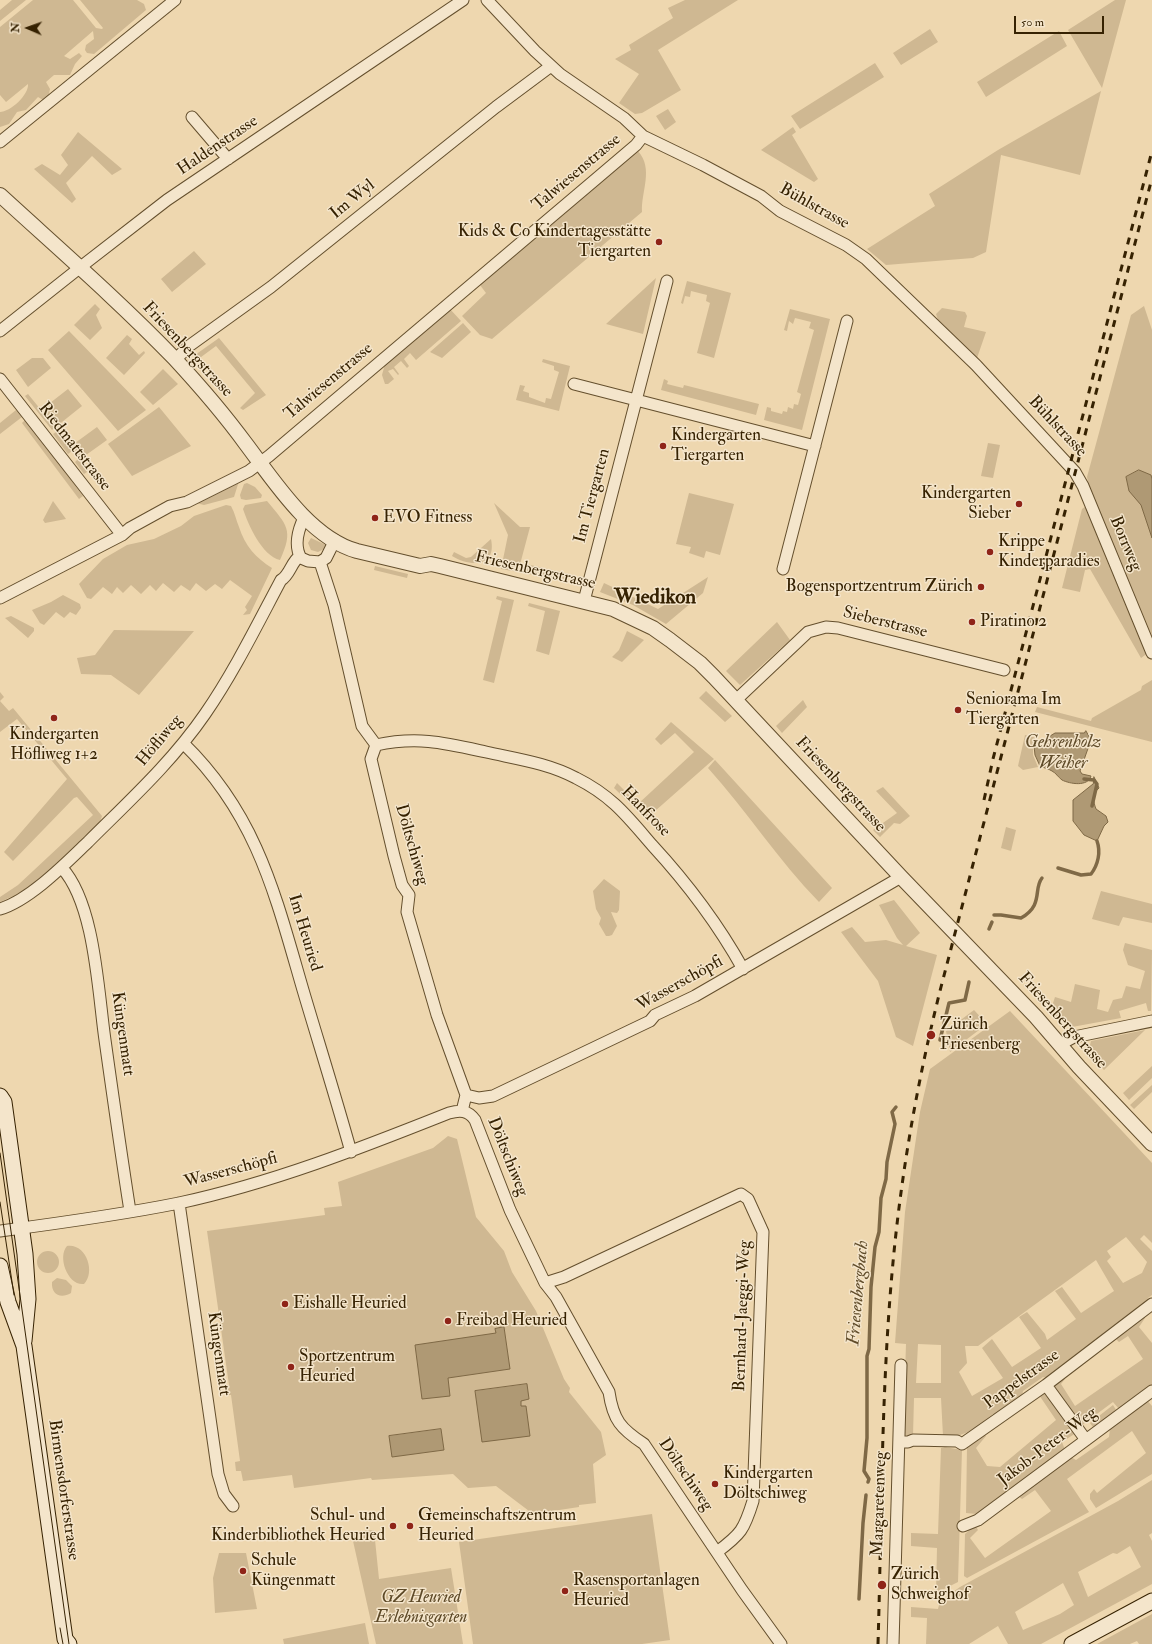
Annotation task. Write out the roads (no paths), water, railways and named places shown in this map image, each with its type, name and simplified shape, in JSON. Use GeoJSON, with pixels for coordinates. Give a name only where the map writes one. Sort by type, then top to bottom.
{"type":"FeatureCollection","features":[{"type":"Feature","properties":{"kind":"main road","name":"Birmensdorferstrasse"},"geometry":{"type":"LineString","coordinates":[[0,1096],[4,1102],[21,1228],[28,1299],[24,1346]]}},
{"type":"Feature","properties":{"kind":"main road","name":"Birmensdorferstrasse"},"geometry":{"type":"LineString","coordinates":[[0,1266],[8,1302],[24,1346],[66,1642]]}},
{"type":"Feature","properties":{"kind":"main road"},"geometry":{"type":"LineString","coordinates":[[1072,1644],[1152,1601]]}},
{"type":"Feature","properties":{"kind":"street"},"geometry":{"type":"LineString","coordinates":[[0,142],[175,0]]}},
{"type":"Feature","properties":{"kind":"street","name":"Haldenstrasse"},"geometry":{"type":"LineString","coordinates":[[0,331],[167,200],[464,0]]}},
{"type":"Feature","properties":{"kind":"street","name":"Bühlstrasse"},"geometry":{"type":"LineString","coordinates":[[487,0],[551,66],[570,82],[624,118],[643,136],[703,165],[754,193],[780,211],[846,245],[866,259],[976,365],[1075,472],[1083,486],[1084,492]]}},
{"type":"Feature","properties":{"kind":"street","name":"Im Wyl"},"geometry":{"type":"LineString","coordinates":[[176,360],[189,346],[271,288],[496,107],[551,66]]}},
{"type":"Feature","properties":{"kind":"street"},"geometry":{"type":"LineString","coordinates":[[192,117],[228,159]]}},
{"type":"Feature","properties":{"kind":"street","name":"Talwiesenstrasse"},"geometry":{"type":"LineString","coordinates":[[0,598],[122,535],[130,528],[170,506],[187,502],[248,471],[260,463],[636,145],[643,136]]}},
{"type":"Feature","properties":{"kind":"street","name":"Friesenbergstrasse"},"geometry":{"type":"LineString","coordinates":[[0,195],[80,268],[176,360],[246,443],[304,518],[324,534],[348,549],[420,566],[431,564],[584,601],[625,614],[670,640],[700,662],[901,877],[966,943],[1061,1044],[1152,1144]]}},
{"type":"Feature","properties":{"kind":"street","name":"Im Tiergarten"},"geometry":{"type":"LineString","coordinates":[[584,601],[667,281]]}},
{"type":"Feature","properties":{"kind":"street"},"geometry":{"type":"LineString","coordinates":[[783,569],[847,321]]}},
{"type":"Feature","properties":{"kind":"street","name":"Riedmattstrasse"},"geometry":{"type":"LineString","coordinates":[[0,379],[122,535]]}},
{"type":"Feature","properties":{"kind":"street"},"geometry":{"type":"LineString","coordinates":[[574,384],[815,446]]}},
{"type":"Feature","properties":{"kind":"street","name":"Borrweg"},"geometry":{"type":"LineString","coordinates":[[1084,492],[1152,653]]}},
{"type":"Feature","properties":{"kind":"street"},"geometry":{"type":"LineString","coordinates":[[304,518],[298,536],[297,547],[300,556],[308,561],[320,562],[326,558],[335,540]]}},
{"type":"Feature","properties":{"kind":"street","name":"Höfliweg"},"geometry":{"type":"LineString","coordinates":[[0,909],[26,896],[62,868],[154,776],[183,743],[226,681],[281,580],[285,577],[293,561],[300,556]]}},
{"type":"Feature","properties":{"kind":"street"},"geometry":{"type":"LineString","coordinates":[[320,562],[334,605],[362,726],[376,745]]}},
{"type":"Feature","properties":{"kind":"street","name":"Sieberstrasse"},"geometry":{"type":"LineString","coordinates":[[736,700],[808,632],[826,626],[1004,670]]}},
{"type":"Feature","properties":{"kind":"street","name":"Hanfrose"},"geometry":{"type":"LineString","coordinates":[[376,745],[407,740],[431,740],[550,766],[588,784],[614,802],[630,817],[670,864],[716,924],[743,969]]}},
{"type":"Feature","properties":{"kind":"street","name":"Im Heuried"},"geometry":{"type":"LineString","coordinates":[[183,743],[198,758],[224,789],[244,820],[258,849],[276,900],[351,1152]]}},
{"type":"Feature","properties":{"kind":"street","name":"Döltschiweg"},"geometry":{"type":"LineString","coordinates":[[376,745],[371,759],[394,856],[402,885],[408,895],[407,912],[437,1015],[464,1092],[462,1111],[469,1114],[475,1120],[510,1210],[545,1283],[556,1297],[609,1392],[611,1408],[625,1431],[644,1444],[781,1644]]}},
{"type":"Feature","properties":{"kind":"street","name":"Küngenmatt"},"geometry":{"type":"LineString","coordinates":[[62,868],[71,878],[78,893],[91,943],[130,1211]]}},
{"type":"Feature","properties":{"kind":"street","name":"Wasserschöpfi"},"geometry":{"type":"LineString","coordinates":[[464,1092],[479,1098],[493,1096],[650,1020],[655,1015],[696,996],[901,877]]}},
{"type":"Feature","properties":{"kind":"street"},"geometry":{"type":"LineString","coordinates":[[1061,1044],[1074,1037],[1152,1021]]}},
{"type":"Feature","properties":{"kind":"street","name":"Wasserschöpfi"},"geometry":{"type":"LineString","coordinates":[[0,1232],[179,1202],[270,1179],[351,1152],[449,1114],[462,1111]]}},
{"type":"Feature","properties":{"kind":"street","name":"Bernhard-Jaeggi-Weg"},"geometry":{"type":"LineString","coordinates":[[545,1283],[564,1276],[741,1194],[748,1200],[763,1232],[753,1501],[739,1535],[717,1552]]}},
{"type":"Feature","properties":{"kind":"street","name":"Küngenmatt"},"geometry":{"type":"LineString","coordinates":[[179,1202],[218,1474],[224,1494],[233,1506]]}},
{"type":"Feature","properties":{"kind":"street","name":"Pappelstrasse"},"geometry":{"type":"LineString","coordinates":[[899,1442],[908,1442],[913,1440],[957,1441],[962,1444],[1046,1385],[1152,1304]]}},
{"type":"Feature","properties":{"kind":"street","name":"Margaretenweg"},"geometry":{"type":"LineString","coordinates":[[893,1644],[901,1365]]}},
{"type":"Feature","properties":{"kind":"street"},"geometry":{"type":"LineString","coordinates":[[1046,1385],[1086,1440]]}},
{"type":"Feature","properties":{"kind":"street","name":"Jakob-Peter-Weg"},"geometry":{"type":"LineString","coordinates":[[963,1526],[978,1520],[1152,1392]]}},
{"type":"Feature","properties":{"kind":"water"},"geometry":{"type":"Polygon","coordinates":[[[1139,470],[1151,475],[1152,479],[1152,538],[1141,505],[1129,491],[1126,477],[1139,470]]]}},
{"type":"Feature","properties":{"kind":"water","name":"Gehrenholz Weiher"},"geometry":{"type":"Polygon","coordinates":[[[1086,731],[1091,740],[1080,771],[1082,774],[1091,776],[1086,782],[1078,784],[1062,780],[1053,772],[1040,766],[1035,755],[1034,746],[1055,733],[1084,733],[1086,731]]]}},
{"type":"Feature","properties":{"kind":"water","name":"Gehrenholz Weiher"},"geometry":{"type":"Polygon","coordinates":[[[1094,777],[1099,788],[1094,795],[1095,806],[1096,809],[1106,816],[1108,822],[1104,826],[1097,841],[1084,835],[1073,821],[1073,800],[1093,784],[1094,777]]]}},
{"type":"Feature","properties":{"kind":"water"},"geometry":{"type":"Polygon","coordinates":[[[504,1327],[510,1369],[448,1378],[450,1396],[422,1399],[415,1345],[496,1333],[495,1329],[504,1327]]]}},
{"type":"Feature","properties":{"kind":"water"},"geometry":{"type":"Polygon","coordinates":[[[527,1384],[529,1399],[521,1401],[521,1406],[526,1406],[530,1436],[482,1442],[475,1391],[527,1384]]]}},
{"type":"Feature","properties":{"kind":"water"},"geometry":{"type":"Polygon","coordinates":[[[441,1429],[444,1450],[392,1457],[389,1436],[441,1429]]]}},
{"type":"Feature","properties":{"kind":"waterway","name":"Friesenbergbach"},"geometry":{"type":"LineString","coordinates":[[1084,779],[1094,780],[1097,784],[1092,806]]}},
{"type":"Feature","properties":{"kind":"waterway","name":"Friesenbergbach"},"geometry":{"type":"LineString","coordinates":[[1058,868],[1081,875],[1091,874],[1098,858],[1099,850],[1097,841]]}},
{"type":"Feature","properties":{"kind":"waterway","name":"Friesenbergbach"},"geometry":{"type":"LineString","coordinates":[[994,915],[1021,918],[1028,913],[1033,908],[1037,897],[1039,882],[1042,878]]}},
{"type":"Feature","properties":{"kind":"waterway","name":"Friesenbergbach"},"geometry":{"type":"LineString","coordinates":[[989,929],[992,922]]}},
{"type":"Feature","properties":{"kind":"waterway","name":"Friesenbergbach"},"geometry":{"type":"LineString","coordinates":[[940,1040],[949,1003],[965,1000],[969,982]]}},
{"type":"Feature","properties":{"kind":"waterway","name":"Friesenbergbach"},"geometry":{"type":"LineString","coordinates":[[868,1482],[869,1479],[864,1471],[867,1438],[867,1356],[869,1349],[871,1287],[875,1247],[879,1232],[881,1198],[886,1179],[887,1162],[895,1124],[892,1112],[896,1107]]}},
{"type":"Feature","properties":{"kind":"waterway","name":"Friesenbergbach"},"geometry":{"type":"LineString","coordinates":[[859,1599],[866,1495]]}},
{"type":"Feature","properties":{"kind":"tram line"},"geometry":{"type":"LineString","coordinates":[[0,1153],[69,1644]]}},
{"type":"Feature","properties":{"kind":"tram line"},"geometry":{"type":"LineString","coordinates":[[0,1202],[14,1295]]}},
{"type":"Feature","properties":{"kind":"tram line"},"geometry":{"type":"LineString","coordinates":[[60,1628],[63,1644]]}},
{"type":"Feature","properties":{"kind":"railway"},"geometry":{"type":"LineString","coordinates":[[984,800],[993,759],[1152,151]]}},
{"type":"Feature","properties":{"kind":"railway"},"geometry":{"type":"LineString","coordinates":[[878,1644],[884,1399],[890,1301],[902,1185],[919,1085],[941,987],[1152,178]]}},
{"type":"Feature","properties":{"kind":"place","name":"Kids & Co Kindertagesstätte Tiergarten"},"geometry":{"type":"Point","coordinates":[659,242]}},
{"type":"Feature","properties":{"kind":"place","name":"Kindergarten Tiergarten"},"geometry":{"type":"Point","coordinates":[663,446]}},
{"type":"Feature","properties":{"kind":"place","name":"Kindergarten Sieber"},"geometry":{"type":"Point","coordinates":[1019,504]}},
{"type":"Feature","properties":{"kind":"place","name":"EVO Fitness"},"geometry":{"type":"Point","coordinates":[375,518]}},
{"type":"Feature","properties":{"kind":"place","name":"Krippe Kinderparadies"},"geometry":{"type":"Point","coordinates":[990,552]}},
{"type":"Feature","properties":{"kind":"place","name":"Bogensportzentrum Zürich"},"geometry":{"type":"Point","coordinates":[981,587]}},
{"type":"Feature","properties":{"kind":"place","name":"Piratino 2"},"geometry":{"type":"Point","coordinates":[972,622]}},
{"type":"Feature","properties":{"kind":"place","name":"Seniorama Im Tiergarten"},"geometry":{"type":"Point","coordinates":[958,710]}},
{"type":"Feature","properties":{"kind":"place","name":"Kindergarten Höfliweg 1+2"},"geometry":{"type":"Point","coordinates":[54,718]}},
{"type":"Feature","properties":{"kind":"place","name":"Zürich Friesenberg"},"geometry":{"type":"Point","coordinates":[931,1035]}},
{"type":"Feature","properties":{"kind":"place","name":"Eishalle Heuried"},"geometry":{"type":"Point","coordinates":[285,1304]}},
{"type":"Feature","properties":{"kind":"place","name":"Freibad Heuried"},"geometry":{"type":"Point","coordinates":[448,1321]}},
{"type":"Feature","properties":{"kind":"place","name":"Sportzentrum Heuried"},"geometry":{"type":"Point","coordinates":[291,1367]}},
{"type":"Feature","properties":{"kind":"place","name":"Kindergarten Döltschiweg"},"geometry":{"type":"Point","coordinates":[715,1484]}},
{"type":"Feature","properties":{"kind":"place","name":"Schul- und Kinderbibliothek Heuried"},"geometry":{"type":"Point","coordinates":[393,1526]}},
{"type":"Feature","properties":{"kind":"place","name":"Gemeinschaftszentrum Heuried"},"geometry":{"type":"Point","coordinates":[410,1526]}},
{"type":"Feature","properties":{"kind":"place","name":"Schule Küngenmatt"},"geometry":{"type":"Point","coordinates":[243,1571]}},
{"type":"Feature","properties":{"kind":"place","name":"Zürich Schweighof"},"geometry":{"type":"Point","coordinates":[882,1585]}},
{"type":"Feature","properties":{"kind":"place","name":"Rasensportanlagen Heuried"},"geometry":{"type":"Point","coordinates":[565,1591]}},
{"type":"Feature","properties":{"kind":"district","name":"Wiedikon"},"geometry":{"type":"Point","coordinates":[655,598]}},
{"type":"Feature","properties":{"kind":"park label","name":"GZ Heuried Erlebnisgarten"},"geometry":{"type":"Point","coordinates":[421,1608]}}]}
